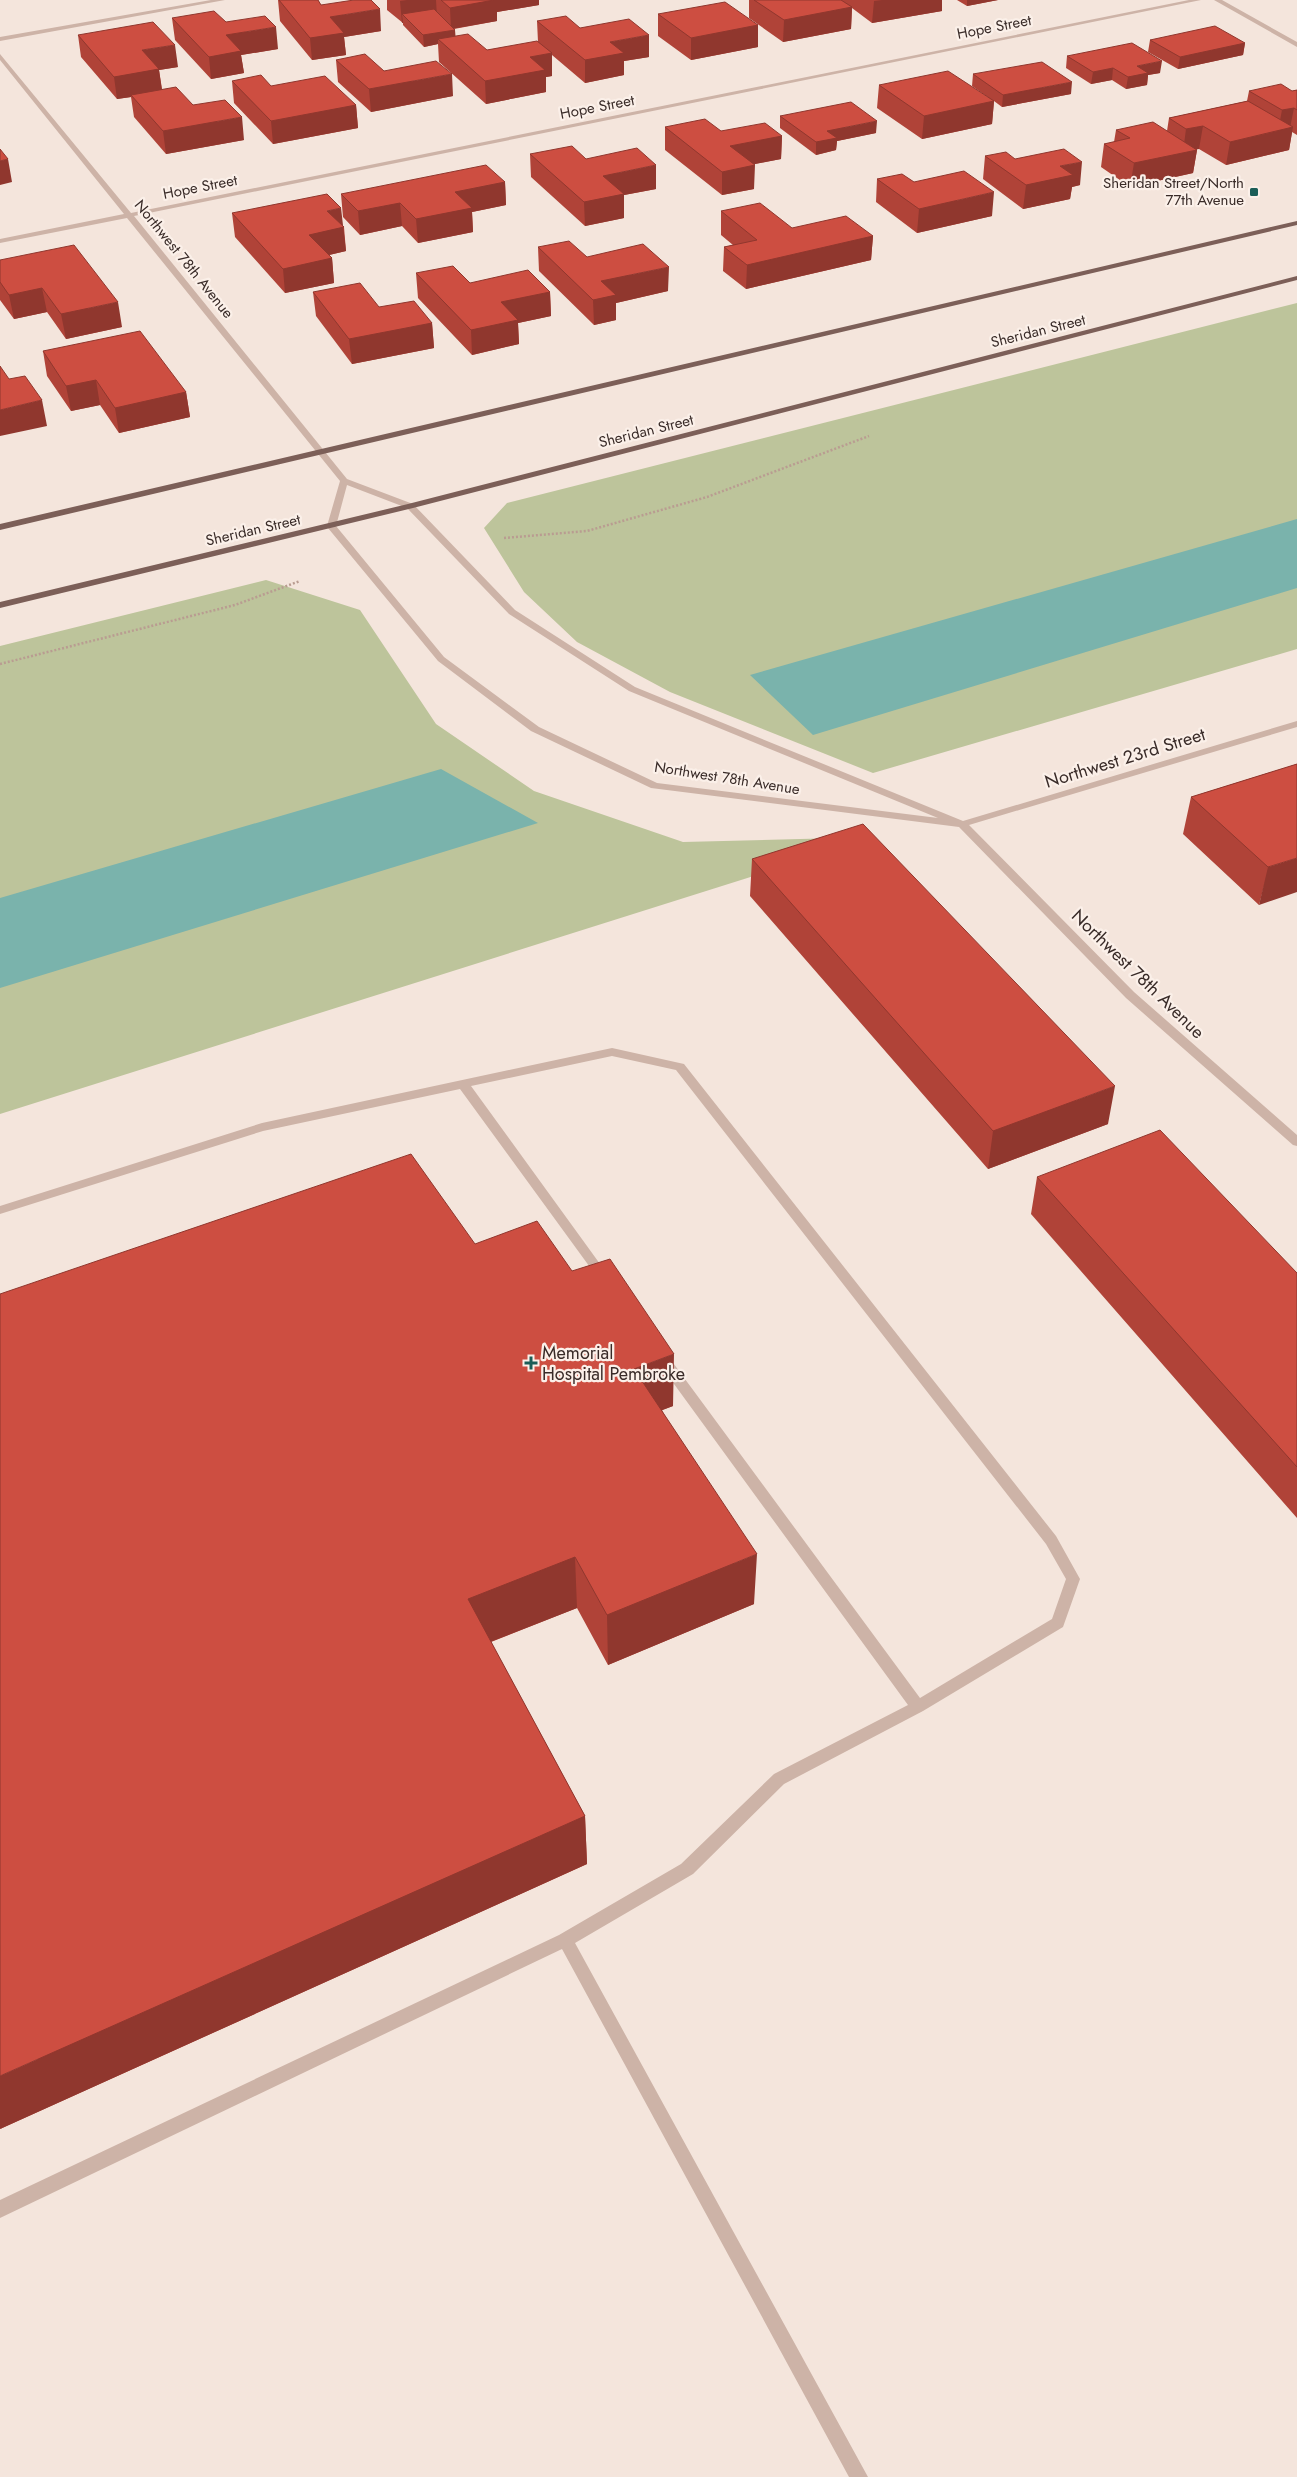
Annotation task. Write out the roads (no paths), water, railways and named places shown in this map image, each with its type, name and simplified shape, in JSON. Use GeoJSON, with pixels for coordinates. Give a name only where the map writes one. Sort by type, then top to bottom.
{"type":"FeatureCollection","features":[{"type":"Feature","properties":{"kind":"main road"},"geometry":{"type":"LineString","coordinates":[[0,527],[1297,223]]}},
{"type":"Feature","properties":{"kind":"main road","name":"Sheridan Street"},"geometry":{"type":"LineString","coordinates":[[0,605],[331,526],[1297,278]]}},
{"type":"Feature","properties":{"kind":"street"},"geometry":{"type":"LineString","coordinates":[[0,39],[222,0]]}},
{"type":"Feature","properties":{"kind":"street","name":"Hope Street"},"geometry":{"type":"LineString","coordinates":[[0,242],[1198,0]]}},
{"type":"Feature","properties":{"kind":"street"},"geometry":{"type":"LineString","coordinates":[[1217,0],[1297,45]]}},
{"type":"Feature","properties":{"kind":"street","name":"Northwest 78th Avenue"},"geometry":{"type":"LineString","coordinates":[[0,56],[344,481],[410,506],[512,612],[632,690],[962,824],[1130,994],[1297,1142]]}},
{"type":"Feature","properties":{"kind":"street"},"geometry":{"type":"LineString","coordinates":[[331,526],[344,481]]}},
{"type":"Feature","properties":{"kind":"street","name":"Northwest 78th Avenue"},"geometry":{"type":"LineString","coordinates":[[331,526],[440,659],[535,729],[655,786],[962,824]]}},
{"type":"Feature","properties":{"kind":"street","name":"Northwest 23rd Street"},"geometry":{"type":"LineString","coordinates":[[962,824],[1297,724]]}},
{"type":"Feature","properties":{"kind":"street"},"geometry":{"type":"LineString","coordinates":[[0,1210],[262,1127],[612,1052],[680,1067],[1051,1540],[1073,1579],[1058,1623],[918,1707],[779,1780],[687,1869],[565,1940],[0,2208]]}},
{"type":"Feature","properties":{"kind":"street"},"geometry":{"type":"LineString","coordinates":[[463,1084],[614,1292]]}},
{"type":"Feature","properties":{"kind":"street"},"geometry":{"type":"LineString","coordinates":[[655,1348],[918,1707]]}},
{"type":"Feature","properties":{"kind":"street"},"geometry":{"type":"LineString","coordinates":[[565,1940],[859,2477]]}},
{"type":"Feature","properties":{"kind":"water"},"geometry":{"type":"Polygon","coordinates":[[[1297,519],[1297,588],[813,735],[750,675],[1297,519]]]}},
{"type":"Feature","properties":{"kind":"water"},"geometry":{"type":"Polygon","coordinates":[[[441,769],[538,823],[0,988],[0,898],[441,769]]]}},
{"type":"Feature","properties":{"kind":"place","name":"Sheridan Street/North 77th Avenue"},"geometry":{"type":"Point","coordinates":[1254,192]}},
{"type":"Feature","properties":{"kind":"place","name":"Memorial Hospital Pembroke"},"geometry":{"type":"Point","coordinates":[531,1363]}}]}
